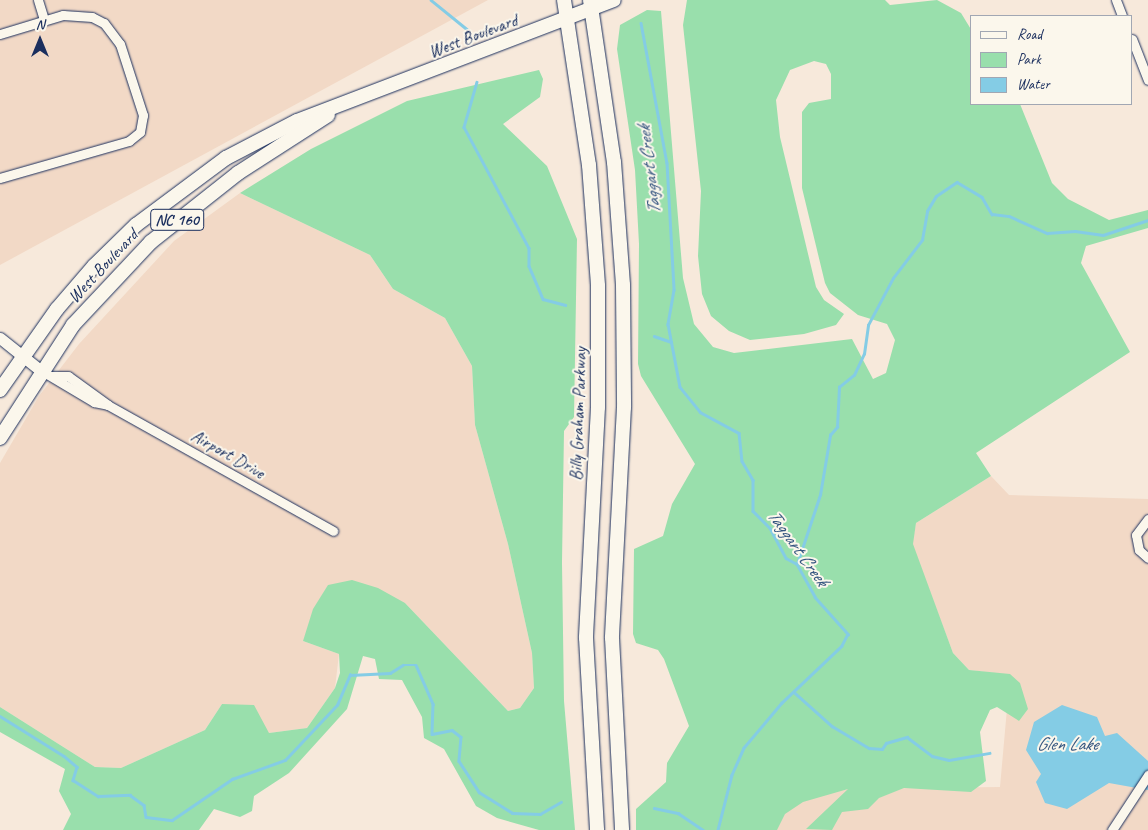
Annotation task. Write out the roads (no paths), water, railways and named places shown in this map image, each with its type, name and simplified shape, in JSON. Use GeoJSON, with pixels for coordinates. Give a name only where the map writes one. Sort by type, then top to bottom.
{"type":"FeatureCollection","features":[{"type":"Feature","properties":{"kind":"main road","name":"Billy Graham Parkway"},"geometry":{"type":"LineString","coordinates":[[564,0],[589,165],[598,286],[598,406],[586,638],[597,830]]}},
{"type":"Feature","properties":{"kind":"main road","name":"West Boulevard"},"geometry":{"type":"LineString","coordinates":[[0,390],[21,356],[94,266],[179,190],[274,131],[568,19],[591,4],[614,0]]}},
{"type":"Feature","properties":{"kind":"main road"},"geometry":{"type":"LineString","coordinates":[[591,4],[614,162],[623,285],[624,407],[612,638],[622,830]]}},
{"type":"Feature","properties":{"kind":"main road","name":"West Boulevard"},"geometry":{"type":"LineString","coordinates":[[0,438],[46,373],[73,325],[151,242],[238,173],[343,105]]}},
{"type":"Feature","properties":{"kind":"street"},"geometry":{"type":"LineString","coordinates":[[38,0],[44,20]]}},
{"type":"Feature","properties":{"kind":"street"},"geometry":{"type":"LineString","coordinates":[[1116,0],[1122,15]]}},
{"type":"Feature","properties":{"kind":"street"},"geometry":{"type":"LineString","coordinates":[[0,34],[44,20],[80,14],[110,28],[120,44],[142,124],[129,141],[0,178]]}},
{"type":"Feature","properties":{"kind":"street"},"geometry":{"type":"LineString","coordinates":[[1133,42],[1148,80]]}},
{"type":"Feature","properties":{"kind":"street","name":"Airport Drive"},"geometry":{"type":"LineString","coordinates":[[0,338],[21,356],[94,402],[108,405],[332,531]]}},
{"type":"Feature","properties":{"kind":"street"},"geometry":{"type":"LineString","coordinates":[[1147,559],[1136,535],[1148,519]]}},
{"type":"Feature","properties":{"kind":"street"},"geometry":{"type":"LineString","coordinates":[[1112,830],[1137,798],[1148,775]]}},
{"type":"Feature","properties":{"kind":"water","name":"Glen Lake"},"geometry":{"type":"Polygon","coordinates":[[[1062,705],[1097,717],[1105,736],[1117,733],[1148,761],[1148,790],[1109,783],[1067,809],[1045,803],[1036,782],[1041,774],[1026,750],[1034,722],[1062,705]]]}},
{"type":"Feature","properties":{"kind":"waterway"},"geometry":{"type":"LineString","coordinates":[[431,0],[468,30]]}},
{"type":"Feature","properties":{"kind":"waterway","name":"Taggart Creek"},"geometry":{"type":"LineString","coordinates":[[641,23],[667,163],[674,290],[668,324],[680,387],[700,412],[739,433],[742,461],[753,480],[753,511],[770,528],[786,558],[797,564],[815,597],[848,634],[842,646],[782,703],[744,748],[732,775],[718,830]]}},
{"type":"Feature","properties":{"kind":"waterway"},"geometry":{"type":"LineString","coordinates":[[477,82],[464,127],[529,248],[529,266],[543,299],[565,305]]}},
{"type":"Feature","properties":{"kind":"waterway"},"geometry":{"type":"LineString","coordinates":[[797,564],[820,495],[830,435],[837,427],[839,387],[854,375],[864,354],[868,325],[893,278],[922,240],[927,211],[936,196],[957,182],[982,197],[992,214],[1009,216],[1047,233],[1075,231],[1103,235],[1148,220]]}},
{"type":"Feature","properties":{"kind":"waterway"},"geometry":{"type":"LineString","coordinates":[[654,336],[671,342]]}},
{"type":"Feature","properties":{"kind":"waterway"},"geometry":{"type":"LineString","coordinates":[[0,716],[64,756],[77,767],[73,780],[98,796],[130,795],[144,805],[146,817],[172,820],[232,779],[285,760],[337,705],[350,675],[390,673],[403,665],[416,665],[433,704],[432,734],[452,730],[461,737],[459,761],[479,792],[512,813],[540,814],[561,802]]}},
{"type":"Feature","properties":{"kind":"waterway"},"geometry":{"type":"LineString","coordinates":[[795,693],[832,726],[869,748],[882,749],[886,743],[907,737],[932,756],[949,760],[989,753]]}},
{"type":"Feature","properties":{"kind":"waterway"},"geometry":{"type":"LineString","coordinates":[[654,808],[678,813],[703,830]]}}]}
